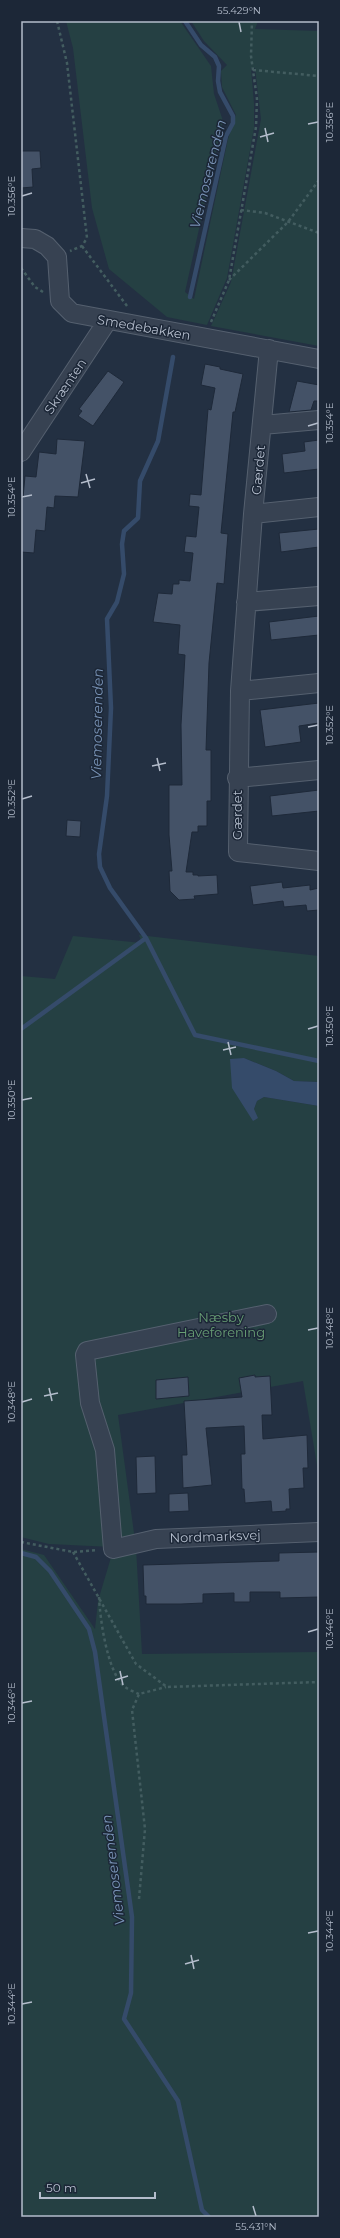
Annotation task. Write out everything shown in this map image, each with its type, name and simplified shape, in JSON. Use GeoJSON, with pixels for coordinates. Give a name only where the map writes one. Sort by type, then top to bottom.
{"type":"FeatureCollection","features":[{"type":"Feature","properties":{"kind":"street"},"geometry":{"type":"LineString","coordinates":[[21,238],[35,239],[47,246],[57,258],[60,301]]}},
{"type":"Feature","properties":{"kind":"street","name":"Smedebakken"},"geometry":{"type":"LineString","coordinates":[[60,301],[72,314],[319,359]]}},
{"type":"Feature","properties":{"kind":"street","name":"Skrænten"},"geometry":{"type":"LineString","coordinates":[[21,452],[108,320]]}},
{"type":"Feature","properties":{"kind":"street","name":"Gærdet"},"geometry":{"type":"LineString","coordinates":[[269,349],[253,514],[240,691],[237,778],[238,852],[319,861]]}},
{"type":"Feature","properties":{"kind":"street"},"geometry":{"type":"LineString","coordinates":[[262,425],[319,420]]}},
{"type":"Feature","properties":{"kind":"street","name":"Gærdet"},"geometry":{"type":"LineString","coordinates":[[253,514],[319,507]]}},
{"type":"Feature","properties":{"kind":"street"},"geometry":{"type":"LineString","coordinates":[[246,602],[319,596]]}},
{"type":"Feature","properties":{"kind":"street"},"geometry":{"type":"LineString","coordinates":[[240,691],[319,683]]}},
{"type":"Feature","properties":{"kind":"street","name":"Gærdet"},"geometry":{"type":"LineString","coordinates":[[237,778],[319,770]]}},
{"type":"Feature","properties":{"kind":"street"},"geometry":{"type":"LineString","coordinates":[[113,1549],[105,1450],[90,1403],[85,1355],[87,1351],[267,1314]]}},
{"type":"Feature","properties":{"kind":"street","name":"Nordmarksvej"},"geometry":{"type":"LineString","coordinates":[[113,1549],[156,1539],[319,1532]]}},
{"type":"Feature","properties":{"kind":"path"},"geometry":{"type":"LineString","coordinates":[[57,21],[67,63],[87,238],[82,246],[57,258]]}},
{"type":"Feature","properties":{"kind":"path"},"geometry":{"type":"LineString","coordinates":[[204,338],[229,280],[256,127],[257,100],[251,56],[252,21]]}},
{"type":"Feature","properties":{"kind":"path"},"geometry":{"type":"LineString","coordinates":[[253,70],[319,76]]}},
{"type":"Feature","properties":{"kind":"path"},"geometry":{"type":"LineString","coordinates":[[229,280],[288,222],[319,180]]}},
{"type":"Feature","properties":{"kind":"path"},"geometry":{"type":"LineString","coordinates":[[242,210],[265,213],[319,233]]}},
{"type":"Feature","properties":{"kind":"path"},"geometry":{"type":"LineString","coordinates":[[82,246],[143,327]]}},
{"type":"Feature","properties":{"kind":"path"},"geometry":{"type":"LineString","coordinates":[[21,268],[35,287],[60,301]]}},
{"type":"Feature","properties":{"kind":"path"},"geometry":{"type":"LineString","coordinates":[[21,1542],[73,1552],[113,1549]]}},
{"type":"Feature","properties":{"kind":"path"},"geometry":{"type":"LineString","coordinates":[[73,1552],[136,1664],[166,1687]]}},
{"type":"Feature","properties":{"kind":"path"},"geometry":{"type":"LineString","coordinates":[[99,1596],[100,1624],[113,1667],[124,1686],[139,1694],[166,1687],[319,1682]]}},
{"type":"Feature","properties":{"kind":"path"},"geometry":{"type":"LineString","coordinates":[[139,1694],[132,1710],[145,1829],[139,1899]]}},
{"type":"Feature","properties":{"kind":"green space"},"geometry":{"type":"Polygon","coordinates":[[[66,21],[180,21],[211,66],[214,94],[223,121],[185,292],[194,299],[228,139],[236,115],[222,87],[221,71],[227,65],[204,41],[191,21],[258,21],[255,29],[319,31],[319,346],[211,326],[231,282],[261,119],[255,68],[251,68],[254,128],[227,278],[207,325],[167,317],[109,269],[92,208],[73,48],[66,21]]]}},
{"type":"Feature","properties":{"kind":"green space","name":"Næsby Haveforening"},"geometry":{"type":"Polygon","coordinates":[[[139,935],[319,956],[319,1082],[294,1081],[276,1071],[244,1058],[254,1109],[257,1101],[264,1097],[319,1106],[319,1477],[303,1381],[118,1415],[136,1548],[142,1654],[319,1652],[319,2217],[21,2217],[21,1549],[44,1555],[95,1629],[98,1601],[112,1554],[134,1548],[49,1544],[21,1537],[21,976],[55,979],[73,936],[142,943],[139,935]]]}},
{"type":"Feature","properties":{"kind":"water"},"geometry":{"type":"Polygon","coordinates":[[[244,1058],[276,1071],[294,1081],[319,1082],[319,1106],[264,1097],[257,1101],[254,1109],[258,1118],[253,1121],[232,1088],[230,1059],[244,1058]]]}},
{"type":"Feature","properties":{"kind":"building"},"geometry":{"type":"Polygon","coordinates":[[[21,151],[40,151],[41,168],[32,169],[33,187],[21,188],[21,151]]]}},
{"type":"Feature","properties":{"kind":"building"},"geometry":{"type":"Polygon","coordinates":[[[205,364],[243,374],[235,412],[233,412],[221,533],[228,534],[224,584],[217,583],[209,663],[206,750],[211,750],[211,801],[207,801],[207,826],[198,826],[198,832],[192,832],[186,872],[193,872],[193,875],[198,876],[217,875],[218,894],[194,896],[195,899],[179,900],[170,891],[169,871],[172,871],[169,835],[169,785],[182,785],[181,725],[185,655],[178,654],[180,625],[153,622],[158,593],[172,594],[173,584],[179,584],[179,580],[190,581],[193,553],[184,552],[186,536],[196,537],[199,507],[189,506],[190,494],[201,495],[208,409],[211,410],[215,388],[201,385],[205,364]]]}},
{"type":"Feature","properties":{"kind":"building"},"geometry":{"type":"Polygon","coordinates":[[[108,371],[124,382],[93,426],[78,416],[82,411],[79,409],[108,371]]]}},
{"type":"Feature","properties":{"kind":"building"},"geometry":{"type":"Polygon","coordinates":[[[297,381],[319,385],[319,401],[314,401],[311,410],[289,412],[297,381]]]}},
{"type":"Feature","properties":{"kind":"building"},"geometry":{"type":"Polygon","coordinates":[[[57,439],[85,441],[78,497],[55,496],[54,508],[47,507],[45,531],[36,530],[34,553],[21,552],[21,498],[23,498],[25,476],[36,477],[39,452],[56,454],[57,439]]]}},
{"type":"Feature","properties":{"kind":"building"},"geometry":{"type":"Polygon","coordinates":[[[319,440],[319,469],[284,473],[282,454],[305,451],[304,442],[319,440]]]}},
{"type":"Feature","properties":{"kind":"building"},"geometry":{"type":"Polygon","coordinates":[[[319,529],[319,547],[281,552],[279,533],[319,529]]]}},
{"type":"Feature","properties":{"kind":"building"},"geometry":{"type":"Polygon","coordinates":[[[319,616],[319,635],[271,640],[269,622],[319,616]]]}},
{"type":"Feature","properties":{"kind":"building"},"geometry":{"type":"Polygon","coordinates":[[[319,703],[319,723],[299,726],[301,742],[265,747],[260,710],[319,703]]]}},
{"type":"Feature","properties":{"kind":"building"},"geometry":{"type":"Polygon","coordinates":[[[319,790],[319,811],[272,816],[270,796],[319,790]]]}},
{"type":"Feature","properties":{"kind":"building"},"geometry":{"type":"Polygon","coordinates":[[[67,820],[81,821],[80,837],[66,836],[67,820]]]}},
{"type":"Feature","properties":{"kind":"building"},"geometry":{"type":"Polygon","coordinates":[[[282,882],[283,888],[310,885],[310,890],[319,888],[319,910],[307,911],[306,905],[284,907],[283,901],[253,905],[250,886],[282,882]]]}},
{"type":"Feature","properties":{"kind":"building"},"geometry":{"type":"Polygon","coordinates":[[[255,1375],[255,1377],[270,1376],[272,1415],[262,1415],[263,1439],[307,1435],[308,1468],[303,1468],[304,1488],[289,1489],[290,1509],[286,1509],[286,1511],[272,1512],[271,1501],[245,1503],[244,1489],[242,1489],[241,1454],[245,1454],[244,1426],[206,1428],[212,1485],[183,1488],[182,1455],[187,1455],[184,1401],[242,1397],[239,1378],[255,1375]]]}},
{"type":"Feature","properties":{"kind":"building"},"geometry":{"type":"Polygon","coordinates":[[[188,1377],[189,1396],[156,1399],[156,1380],[188,1377]]]}},
{"type":"Feature","properties":{"kind":"building"},"geometry":{"type":"Polygon","coordinates":[[[155,1456],[156,1493],[137,1494],[136,1457],[155,1456]]]}},
{"type":"Feature","properties":{"kind":"building"},"geometry":{"type":"Polygon","coordinates":[[[188,1493],[189,1511],[169,1512],[169,1494],[188,1493]]]}},
{"type":"Feature","properties":{"kind":"building"},"geometry":{"type":"Polygon","coordinates":[[[319,1552],[319,1597],[280,1598],[280,1592],[250,1592],[250,1602],[234,1602],[234,1593],[203,1594],[203,1603],[146,1604],[146,1596],[144,1596],[143,1565],[279,1561],[279,1553],[319,1552]]]}},
{"type":"Feature","properties":{"kind":"waterway","name":"Viemoserenden"},"geometry":{"type":"LineString","coordinates":[[185,21],[201,45],[215,57],[219,66],[218,81],[220,92],[233,116],[233,123],[226,136],[190,297]]}},
{"type":"Feature","properties":{"kind":"waterway","name":"Viemoserenden"},"geometry":{"type":"LineString","coordinates":[[21,1029],[146,938],[110,888],[100,867],[99,854],[107,796],[111,708],[107,619],[117,602],[124,574],[122,544],[124,531],[138,518],[140,481],[158,441],[173,357]]}},
{"type":"Feature","properties":{"kind":"waterway"},"geometry":{"type":"LineString","coordinates":[[146,938],[195,1035],[319,1061]]}},
{"type":"Feature","properties":{"kind":"waterway","name":"Viemoserenden"},"geometry":{"type":"LineString","coordinates":[[21,1553],[36,1557],[50,1571],[89,1629],[95,1652],[132,1917],[131,1993],[124,2019],[178,2101],[202,2210],[209,2217]]}}]}
